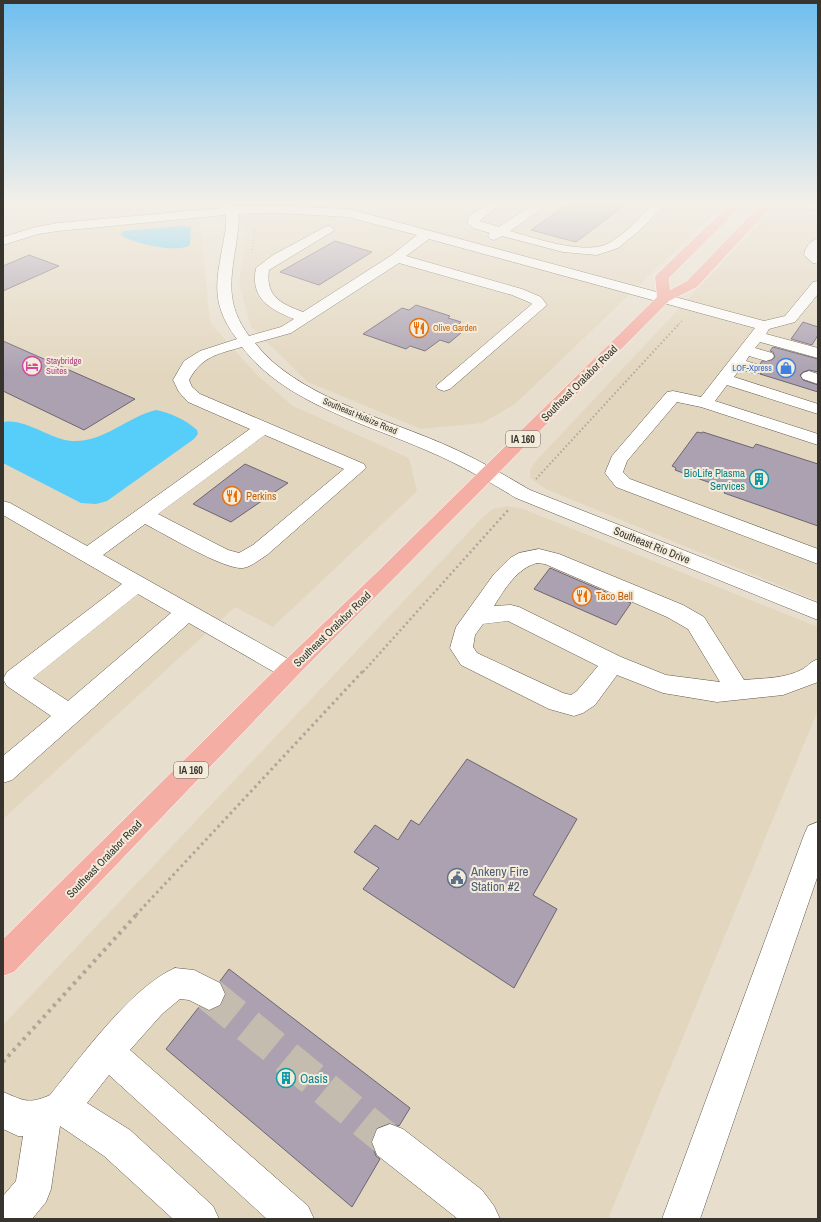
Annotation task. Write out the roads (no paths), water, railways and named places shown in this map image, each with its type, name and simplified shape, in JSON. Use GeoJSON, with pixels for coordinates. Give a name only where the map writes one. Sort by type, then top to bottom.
{"type":"FeatureCollection","features":[{"type":"Feature","properties":{"kind":"main road"},"geometry":{"type":"LineString","coordinates":[[664,298],[662,277],[678,261]]}},
{"type":"Feature","properties":{"kind":"main road","name":"Southeast Oralabor Road"},"geometry":{"type":"LineString","coordinates":[[3,961],[289,670],[382,580],[664,298],[692,284],[714,261]]}},
{"type":"Feature","properties":{"kind":"street","name":"Southeast Hulsize Road"},"geometry":{"type":"LineString","coordinates":[[226,261],[224,272],[224,301],[228,313],[245,341],[271,367],[321,400],[360,418],[434,447],[489,473]]}},
{"type":"Feature","properties":{"kind":"street"},"geometry":{"type":"LineString","coordinates":[[273,261],[263,268],[262,284],[267,298],[282,309],[305,318]]}},
{"type":"Feature","properties":{"kind":"street"},"geometry":{"type":"LineString","coordinates":[[144,515],[221,555],[242,561],[260,550],[356,468],[194,398],[184,389],[181,380],[190,364],[205,354],[286,330],[392,261]]}},
{"type":"Feature","properties":{"kind":"street"},"geometry":{"type":"LineString","coordinates":[[408,261],[517,292],[536,300],[540,305],[444,386]]}},
{"type":"Feature","properties":{"kind":"street"},"geometry":{"type":"LineString","coordinates":[[526,261],[696,307],[818,353]]}},
{"type":"Feature","properties":{"kind":"street"},"geometry":{"type":"LineString","coordinates":[[705,403],[760,331],[790,318],[818,285]]}},
{"type":"Feature","properties":{"kind":"street"},"geometry":{"type":"LineString","coordinates":[[741,357],[761,362]]}},
{"type":"Feature","properties":{"kind":"street"},"geometry":{"type":"LineString","coordinates":[[724,379],[818,409]]}},
{"type":"Feature","properties":{"kind":"street"},"geometry":{"type":"LineString","coordinates":[[818,440],[705,403],[673,396],[618,460],[614,473],[623,483],[818,557]]}},
{"type":"Feature","properties":{"kind":"street"},"geometry":{"type":"LineString","coordinates":[[89,555],[263,428]]}},
{"type":"Feature","properties":{"kind":"street","name":"Southeast Rio Drive"},"geometry":{"type":"LineString","coordinates":[[489,473],[523,494],[818,612]]}},
{"type":"Feature","properties":{"kind":"street"},"geometry":{"type":"LineString","coordinates":[[3,507],[188,611],[289,670]]}},
{"type":"Feature","properties":{"kind":"street"},"geometry":{"type":"LineString","coordinates":[[613,663],[586,698],[574,706],[558,702],[469,659],[461,648],[464,632],[501,580],[517,562],[538,556],[552,559],[675,611],[696,623],[708,640],[737,690]]}},
{"type":"Feature","properties":{"kind":"street"},"geometry":{"type":"LineString","coordinates":[[68,715],[15,679],[138,583]]}},
{"type":"Feature","properties":{"kind":"street"},"geometry":{"type":"LineString","coordinates":[[3,772],[188,611]]}},
{"type":"Feature","properties":{"kind":"street"},"geometry":{"type":"LineString","coordinates":[[476,616],[511,613],[613,663],[663,684],[717,692],[783,686],[812,675],[818,668]]}},
{"type":"Feature","properties":{"kind":"street"},"geometry":{"type":"LineString","coordinates":[[680,1219],[818,835]]}},
{"type":"Feature","properties":{"kind":"street"},"geometry":{"type":"LineString","coordinates":[[8,1219],[33,1189],[53,1112],[152,1001],[175,984],[190,984],[199,987],[209,994]]}},
{"type":"Feature","properties":{"kind":"street"},"geometry":{"type":"LineString","coordinates":[[108,1052],[295,1219]]}},
{"type":"Feature","properties":{"kind":"street"},"geometry":{"type":"LineString","coordinates":[[3,1109],[18,1119],[53,1112],[117,1143],[200,1219]]}},
{"type":"Feature","properties":{"kind":"street"},"geometry":{"type":"LineString","coordinates":[[390,1142],[469,1203],[481,1219]]}},
{"type":"Feature","properties":{"kind":"water"},"geometry":{"type":"Polygon","coordinates":[[[156,410],[173,415],[183,420],[193,426],[197,430],[198,434],[194,439],[107,501],[96,504],[81,503],[3,463],[4,422],[20,423],[55,437],[72,441],[83,441],[105,434],[145,413],[156,410]]]}},
{"type":"Feature","properties":{"kind":"tunnel"},"geometry":{"type":"LineString","coordinates":[[209,994],[390,1142]]}},
{"type":"Feature","properties":{"kind":"place","name":"Olive Garden"},"geometry":{"type":"Point","coordinates":[419,328]}},
{"type":"Feature","properties":{"kind":"place","name":"Staybridge Suites"},"geometry":{"type":"Point","coordinates":[32,366]}},
{"type":"Feature","properties":{"kind":"place","name":"LOF-Xpress"},"geometry":{"type":"Point","coordinates":[786,368]}},
{"type":"Feature","properties":{"kind":"place","name":"BioLife Plasma Services"},"geometry":{"type":"Point","coordinates":[759,479]}},
{"type":"Feature","properties":{"kind":"place","name":"Perkins"},"geometry":{"type":"Point","coordinates":[232,496]}},
{"type":"Feature","properties":{"kind":"place","name":"Taco Bell"},"geometry":{"type":"Point","coordinates":[582,596]}},
{"type":"Feature","properties":{"kind":"place","name":"Ankeny Fire Station #2"},"geometry":{"type":"Point","coordinates":[457,878]}},
{"type":"Feature","properties":{"kind":"place","name":"Oasis"},"geometry":{"type":"Point","coordinates":[286,1078]}}]}
